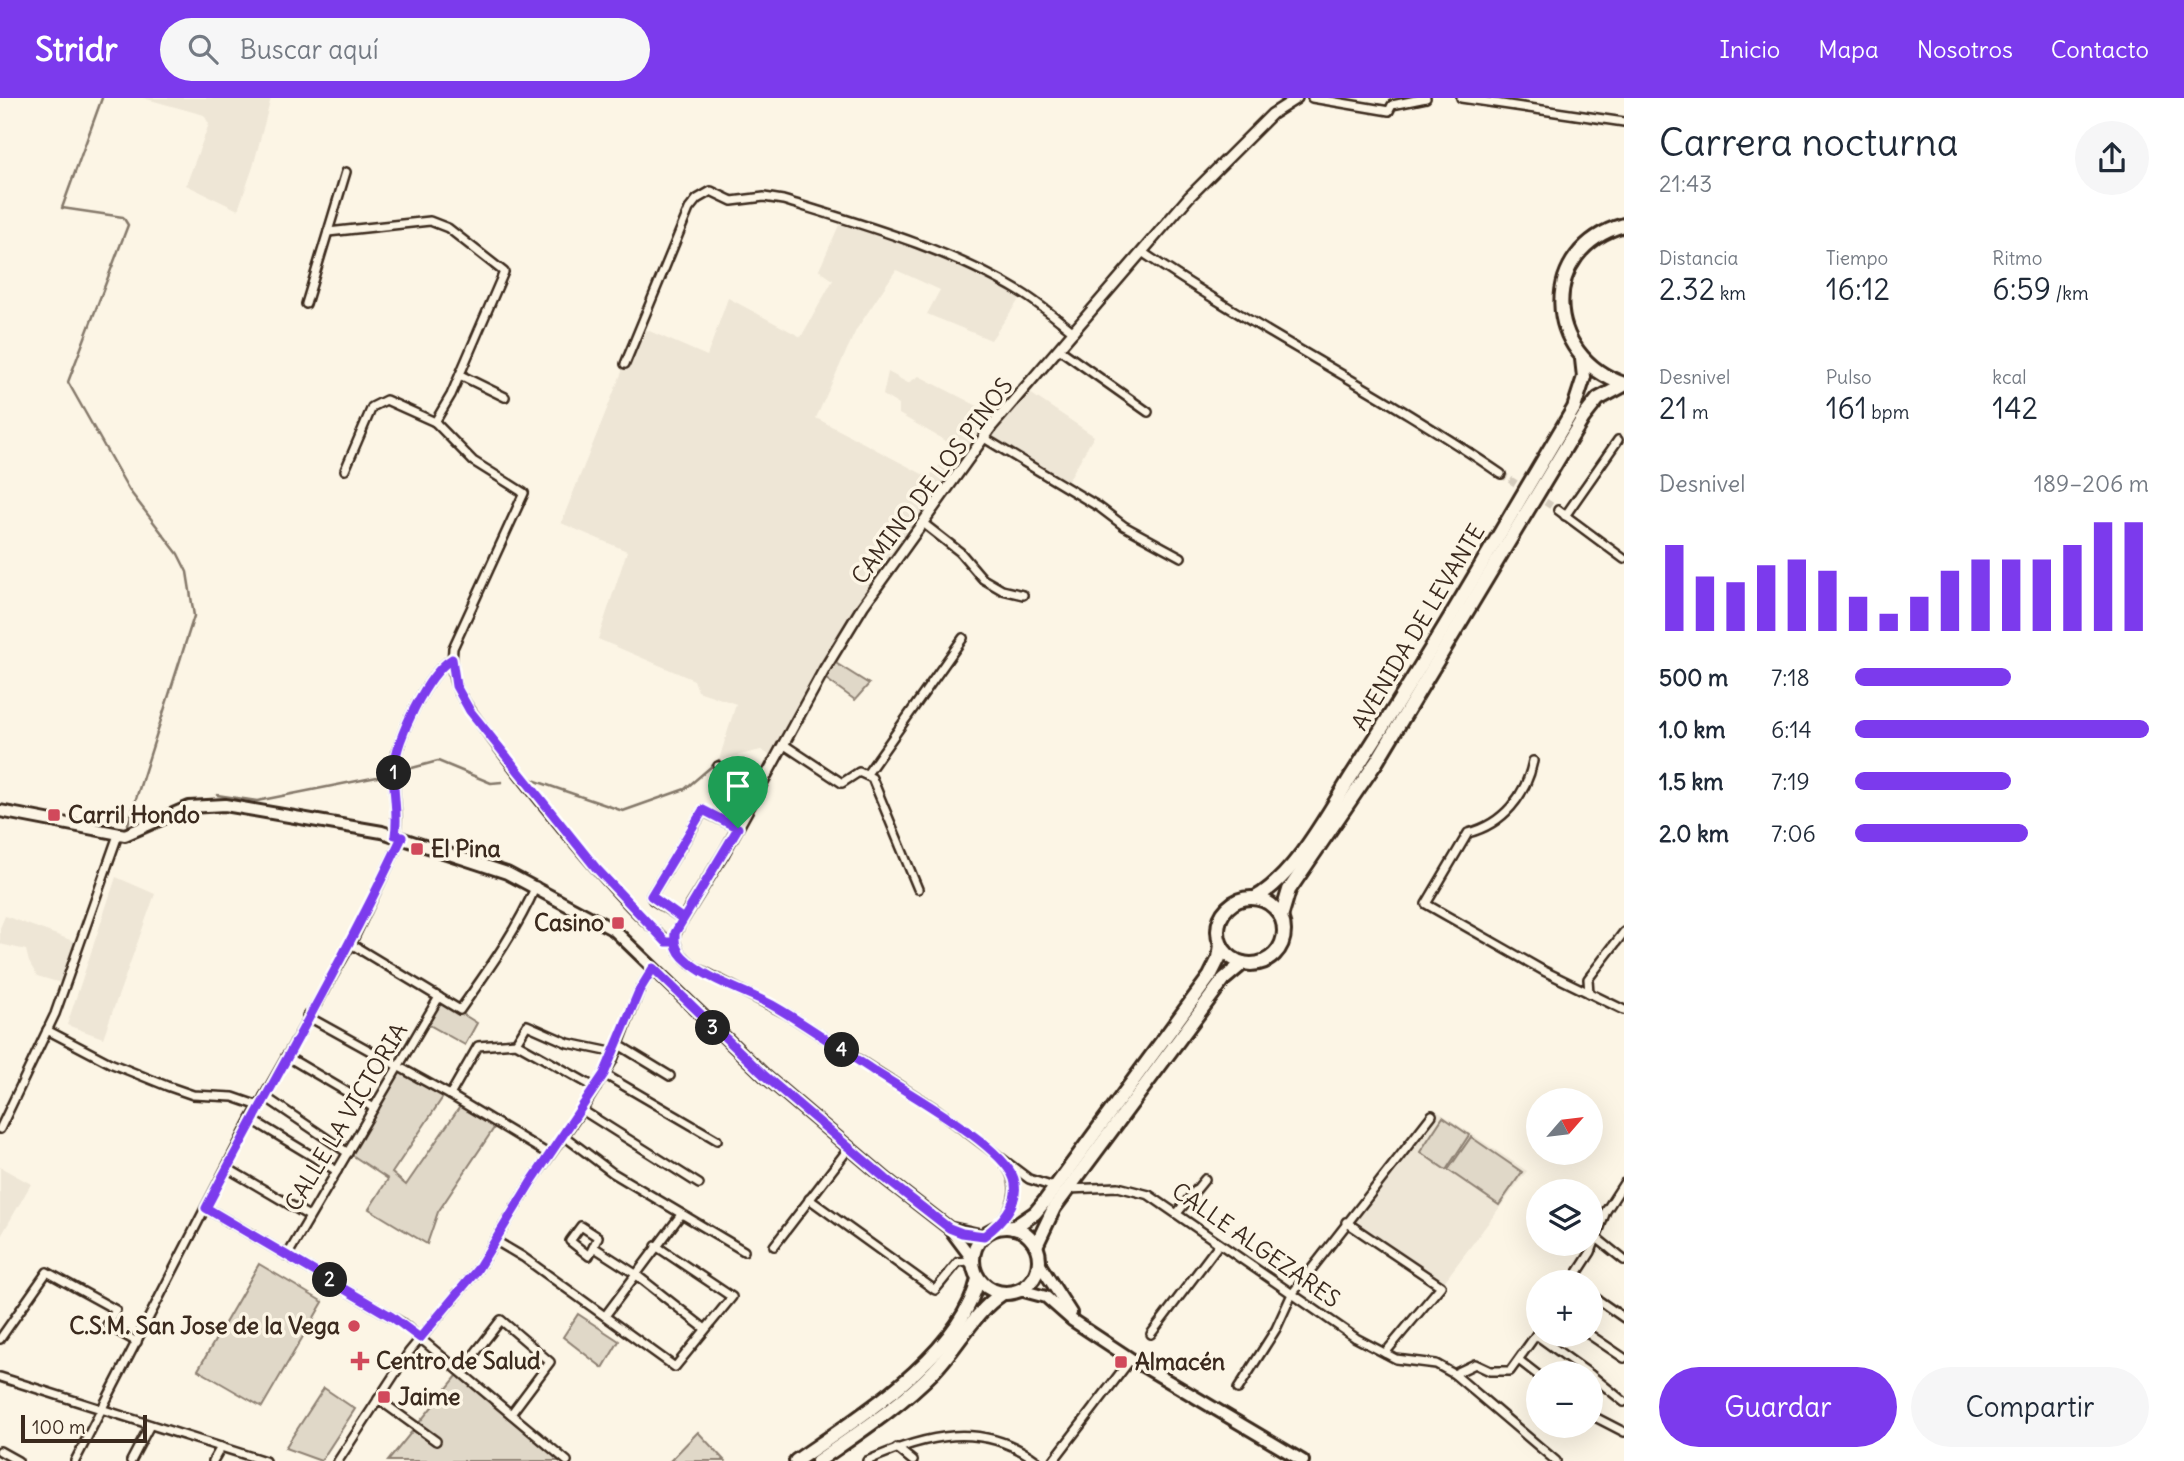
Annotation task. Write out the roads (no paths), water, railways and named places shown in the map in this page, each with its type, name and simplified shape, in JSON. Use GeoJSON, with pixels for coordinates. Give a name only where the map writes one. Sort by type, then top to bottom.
{"type":"FeatureCollection","features":[{"type":"Feature","properties":{"kind":"main road"},"geometry":{"type":"LineString","coordinates":[[1624,225],[1593,239],[1578,255],[1567,275],[1562,296],[1567,336],[1582,359],[1602,374],[1624,384]]}},
{"type":"Feature","properties":{"kind":"main road","name":"AVENIDA DE LEVANTE"},"geometry":{"type":"LineString","coordinates":[[1255,898],[1284,874],[1348,783],[1419,670],[1574,408],[1584,377],[1582,359]]}},
{"type":"Feature","properties":{"kind":"main road","name":"AVENIDA DE LEVANTE"},"geometry":{"type":"LineString","coordinates":[[1281,917],[1289,890],[1377,761],[1583,418],[1598,399],[1624,384]]}},
{"type":"Feature","properties":{"kind":"main road"},"geometry":{"type":"LineString","coordinates":[[0,811],[118,835],[136,833],[190,807],[212,804],[398,836],[536,886],[608,925],[733,1046],[849,1148],[949,1228],[962,1233],[988,1233],[1013,1228],[1035,1213],[1210,976],[1219,958],[1221,945],[1218,928],[1224,912],[1238,901],[1255,898],[1267,902],[1281,917],[1284,935],[1277,952],[1262,962],[1243,963],[1232,958],[1221,945]]}},
{"type":"Feature","properties":{"kind":"main road"},"geometry":{"type":"LineString","coordinates":[[1035,1246],[1046,1219],[1224,979],[1243,963]]}},
{"type":"Feature","properties":{"kind":"main road"},"geometry":{"type":"LineString","coordinates":[[949,1228],[989,1289],[1003,1293],[1020,1290],[1046,1297],[1130,1359],[1299,1460]]}},
{"type":"Feature","properties":{"kind":"main road"},"geometry":{"type":"LineString","coordinates":[[1013,1228],[1028,1237],[1035,1246],[1039,1263],[1082,1326]]}},
{"type":"Feature","properties":{"kind":"main road"},"geometry":{"type":"LineString","coordinates":[[796,1461],[859,1417],[920,1368],[969,1306],[976,1247],[988,1233]]}},
{"type":"Feature","properties":{"kind":"main road"},"geometry":{"type":"LineString","coordinates":[[1020,1290],[1033,1279],[1039,1263]]}},
{"type":"Feature","properties":{"kind":"main road"},"geometry":{"type":"LineString","coordinates":[[818,1461],[916,1388],[953,1349],[981,1311],[1003,1293]]}},
{"type":"Feature","properties":{"kind":"street"},"geometry":{"type":"LineString","coordinates":[[1312,98],[1389,111],[1392,105],[1426,98]]}},
{"type":"Feature","properties":{"kind":"street"},"geometry":{"type":"LineString","coordinates":[[1461,98],[1624,122]]}},
{"type":"Feature","properties":{"kind":"street","name":"CAMINO DE LOS PINOS"},"geometry":{"type":"LineString","coordinates":[[675,942],[675,933],[863,606],[984,438],[1200,186],[1264,121],[1292,99]]}},
{"type":"Feature","properties":{"kind":"street"},"geometry":{"type":"LineString","coordinates":[[306,304],[346,172]]}},
{"type":"Feature","properties":{"kind":"street"},"geometry":{"type":"LineString","coordinates":[[625,364],[689,209],[696,199],[710,191],[732,201],[764,197],[783,200],[901,238],[964,263],[1023,293],[1074,332]]}},
{"type":"Feature","properties":{"kind":"street"},"geometry":{"type":"LineString","coordinates":[[328,232],[430,221],[448,228],[504,272],[460,374],[435,422]]}},
{"type":"Feature","properties":{"kind":"street"},"geometry":{"type":"LineString","coordinates":[[1142,252],[1186,282],[1435,429],[1501,474]]}},
{"type":"Feature","properties":{"kind":"street"},"geometry":{"type":"LineString","coordinates":[[1059,349],[1148,412]]}},
{"type":"Feature","properties":{"kind":"street"},"geometry":{"type":"LineString","coordinates":[[460,374],[505,397]]}},
{"type":"Feature","properties":{"kind":"street"},"geometry":{"type":"LineString","coordinates":[[75,1461],[251,1119],[307,1016],[351,944],[398,836],[394,766],[425,689],[445,663],[452,659],[453,648],[524,493],[473,461],[435,422],[386,400],[372,407],[345,470]]}},
{"type":"Feature","properties":{"kind":"street"},"geometry":{"type":"LineString","coordinates":[[984,438],[1099,507],[1124,526],[1181,557]]}},
{"type":"Feature","properties":{"kind":"street"},"geometry":{"type":"LineString","coordinates":[[1566,516],[1618,440]]}},
{"type":"Feature","properties":{"kind":"street"},"geometry":{"type":"LineString","coordinates":[[1558,510],[1624,559]]}},
{"type":"Feature","properties":{"kind":"street"},"geometry":{"type":"LineString","coordinates":[[922,523],[960,552],[983,579],[1002,590],[1023,595]]}},
{"type":"Feature","properties":{"kind":"street"},"geometry":{"type":"LineString","coordinates":[[866,774],[963,638]]}},
{"type":"Feature","properties":{"kind":"street","name":"CALLE ALGEZARES"},"geometry":{"type":"LineString","coordinates":[[452,659],[456,686],[470,711],[525,783],[634,912],[666,942],[675,942],[682,956],[693,965],[787,1014],[928,1103],[1029,1179],[1069,1189],[1101,1186],[1133,1189],[1178,1212],[1219,1244],[1356,1338],[1396,1359],[1436,1364],[1454,1374],[1502,1412],[1556,1461]]}},
{"type":"Feature","properties":{"kind":"street"},"geometry":{"type":"LineString","coordinates":[[783,744],[842,783],[859,772],[872,778],[918,889]]}},
{"type":"Feature","properties":{"kind":"street"},"geometry":{"type":"LineString","coordinates":[[1533,761],[1530,779],[1512,808],[1486,828],[1468,833],[1426,904],[1624,1010]]}},
{"type":"Feature","properties":{"kind":"street"},"geometry":{"type":"LineString","coordinates":[[718,766],[735,826]]}},
{"type":"Feature","properties":{"kind":"street"},"geometry":{"type":"LineString","coordinates":[[683,919],[651,896],[703,810],[735,826]]}},
{"type":"Feature","properties":{"kind":"street"},"geometry":{"type":"LineString","coordinates":[[0,1129],[47,1030],[118,835]]}},
{"type":"Feature","properties":{"kind":"street"},"geometry":{"type":"LineString","coordinates":[[351,944],[460,1010],[516,930],[536,886]]}},
{"type":"Feature","properties":{"kind":"street"},"geometry":{"type":"LineString","coordinates":[[1589,993],[1588,979],[1624,932]]}},
{"type":"Feature","properties":{"kind":"street"},"geometry":{"type":"LineString","coordinates":[[338,1461],[420,1338],[471,1277],[582,1110],[617,1049],[639,991],[653,968]]}},
{"type":"Feature","properties":{"kind":"street","name":"CALLE LA VICTORIA"},"geometry":{"type":"LineString","coordinates":[[287,1256],[439,997]]}},
{"type":"Feature","properties":{"kind":"street"},"geometry":{"type":"LineString","coordinates":[[307,1016],[450,1095],[550,1155]]}},
{"type":"Feature","properties":{"kind":"street"},"geometry":{"type":"LineString","coordinates":[[516,1043],[527,1025],[568,1043],[617,1049],[670,1076]]}},
{"type":"Feature","properties":{"kind":"street"},"geometry":{"type":"LineString","coordinates":[[47,1030],[110,1063],[193,1095],[233,1097],[259,1106]]}},
{"type":"Feature","properties":{"kind":"street"},"geometry":{"type":"LineString","coordinates":[[450,1095],[478,1046],[516,1043],[596,1088]]}},
{"type":"Feature","properties":{"kind":"street"},"geometry":{"type":"LineString","coordinates":[[286,1056],[374,1108]]}},
{"type":"Feature","properties":{"kind":"street"},"geometry":{"type":"LineString","coordinates":[[604,1074],[718,1140]]}},
{"type":"Feature","properties":{"kind":"street"},"geometry":{"type":"LineString","coordinates":[[264,1096],[348,1153]]}},
{"type":"Feature","properties":{"kind":"street"},"geometry":{"type":"LineString","coordinates":[[582,1110],[699,1184]]}},
{"type":"Feature","properties":{"kind":"street"},"geometry":{"type":"LineString","coordinates":[[1238,1389],[1276,1329],[1292,1294],[1432,1115]]}},
{"type":"Feature","properties":{"kind":"street"},"geometry":{"type":"LineString","coordinates":[[251,1119],[337,1171]]}},
{"type":"Feature","properties":{"kind":"street"},"geometry":{"type":"LineString","coordinates":[[564,1136],[613,1173],[680,1216],[744,1251]]}},
{"type":"Feature","properties":{"kind":"street"},"geometry":{"type":"LineString","coordinates":[[774,1246],[849,1148]]}},
{"type":"Feature","properties":{"kind":"street"},"geometry":{"type":"LineString","coordinates":[[988,1233],[1008,1212],[1015,1193],[1012,1174],[1000,1158]]}},
{"type":"Feature","properties":{"kind":"street"},"geometry":{"type":"LineString","coordinates":[[227,1168],[309,1216]]}},
{"type":"Feature","properties":{"kind":"street"},"geometry":{"type":"LineString","coordinates":[[1178,1212],[1205,1179]]}},
{"type":"Feature","properties":{"kind":"street"},"geometry":{"type":"LineString","coordinates":[[1603,1222],[1606,1211],[1624,1183]]}},
{"type":"Feature","properties":{"kind":"street"},"geometry":{"type":"LineString","coordinates":[[1616,1196],[1624,1202]]}},
{"type":"Feature","properties":{"kind":"street"},"geometry":{"type":"LineString","coordinates":[[809,1199],[936,1290],[958,1262],[967,1261],[975,1268]]}},
{"type":"Feature","properties":{"kind":"street"},"geometry":{"type":"LineString","coordinates":[[206,1208],[392,1317],[568,1461]]}},
{"type":"Feature","properties":{"kind":"street"},"geometry":{"type":"LineString","coordinates":[[605,1316],[634,1273],[680,1216]]}},
{"type":"Feature","properties":{"kind":"street"},"geometry":{"type":"LineString","coordinates":[[1346,1222],[1441,1286],[1385,1353]]}},
{"type":"Feature","properties":{"kind":"street"},"geometry":{"type":"LineString","coordinates":[[496,1241],[523,1257],[675,1367],[704,1328],[732,1297],[656,1246]]}},
{"type":"Feature","properties":{"kind":"street"},"geometry":{"type":"LineString","coordinates":[[1603,1243],[1624,1260]]}},
{"type":"Feature","properties":{"kind":"street"},"geometry":{"type":"LineString","coordinates":[[1151,1334],[1219,1244]]}},
{"type":"Feature","properties":{"kind":"street"},"geometry":{"type":"LineString","coordinates":[[595,1248],[634,1273],[704,1328]]}},
{"type":"Feature","properties":{"kind":"street"},"geometry":{"type":"LineString","coordinates":[[0,1339],[47,1272],[116,1310],[107,1325],[136,1342]]}},
{"type":"Feature","properties":{"kind":"street"},"geometry":{"type":"LineString","coordinates":[[1603,1303],[1624,1318]]}},
{"type":"Feature","properties":{"kind":"street"},"geometry":{"type":"LineString","coordinates":[[461,1371],[501,1320],[550,1362],[511,1414]]}},
{"type":"Feature","properties":{"kind":"street"},"geometry":{"type":"LineString","coordinates":[[1603,1344],[1624,1359]]}},
{"type":"Feature","properties":{"kind":"street"},"geometry":{"type":"LineString","coordinates":[[1454,1374],[1475,1364],[1490,1371],[1510,1371],[1529,1347]]}},
{"type":"Feature","properties":{"kind":"street"},"geometry":{"type":"LineString","coordinates":[[1554,1347],[1573,1361]]}},
{"type":"Feature","properties":{"kind":"street"},"geometry":{"type":"LineString","coordinates":[[1054,1461],[1130,1359]]}},
{"type":"Feature","properties":{"kind":"street"},"geometry":{"type":"LineString","coordinates":[[1520,1361],[1526,1366]]}},
{"type":"Feature","properties":{"kind":"street"},"geometry":{"type":"LineString","coordinates":[[0,1377],[265,1461]]}},
{"type":"Feature","properties":{"kind":"street"},"geometry":{"type":"LineString","coordinates":[[1603,1385],[1624,1402]]}},
{"type":"Feature","properties":{"kind":"street"},"geometry":{"type":"LineString","coordinates":[[378,1399],[436,1440]]}},
{"type":"Feature","properties":{"kind":"street"},"geometry":{"type":"LineString","coordinates":[[1603,1421],[1624,1432]]}},
{"type":"Feature","properties":{"kind":"street"},"geometry":{"type":"LineString","coordinates":[[131,1461],[150,1425]]}},
{"type":"Feature","properties":{"kind":"street"},"geometry":{"type":"LineString","coordinates":[[867,1461],[911,1441],[964,1434],[1016,1446],[1037,1461]]}},
{"type":"Feature","properties":{"kind":"street"},"geometry":{"type":"LineString","coordinates":[[213,1461],[221,1447]]}},
{"type":"Feature","properties":{"kind":"street"},"geometry":{"type":"LineString","coordinates":[[897,1448],[913,1461]]}},
{"type":"Feature","properties":{"kind":"street"},"geometry":{"type":"LineString","coordinates":[[0,1451],[18,1461]]}},
{"type":"Feature","properties":{"kind":"waterway"},"geometry":{"type":"LineString","coordinates":[[102,98],[62,208],[123,217],[128,225],[68,382],[129,490],[178,554],[187,572],[194,616],[128,824]]}},
{"type":"Feature","properties":{"kind":"waterway"},"geometry":{"type":"LineString","coordinates":[[527,778],[623,811],[685,789],[719,760]]}},
{"type":"Feature","properties":{"kind":"waterway"},"geometry":{"type":"LineString","coordinates":[[401,771],[438,761],[491,783],[502,782]]}},
{"type":"Feature","properties":{"kind":"waterway"},"geometry":{"type":"LineString","coordinates":[[217,795],[257,801],[387,775]]}},
{"type":"Feature","properties":{"kind":"tunnel"},"geometry":{"type":"LineString","coordinates":[[1501,474],[1558,510]]}},
{"type":"Feature","properties":{"kind":"place","name":"Carril Hondo"},"geometry":{"type":"Point","coordinates":[54,815]}},
{"type":"Feature","properties":{"kind":"place","name":"El Pina"},"geometry":{"type":"Point","coordinates":[417,849]}},
{"type":"Feature","properties":{"kind":"place","name":"Casino"},"geometry":{"type":"Point","coordinates":[618,923]}},
{"type":"Feature","properties":{"kind":"place","name":"C.S.M. San Jose de la Vega"},"geometry":{"type":"Point","coordinates":[354,1326]}},
{"type":"Feature","properties":{"kind":"place","name":"Centro de Salud"},"geometry":{"type":"Point","coordinates":[360,1361]}},
{"type":"Feature","properties":{"kind":"place","name":"Almacén"},"geometry":{"type":"Point","coordinates":[1121,1362]}},
{"type":"Feature","properties":{"kind":"place","name":"Jaime"},"geometry":{"type":"Point","coordinates":[384,1397]}}]}
